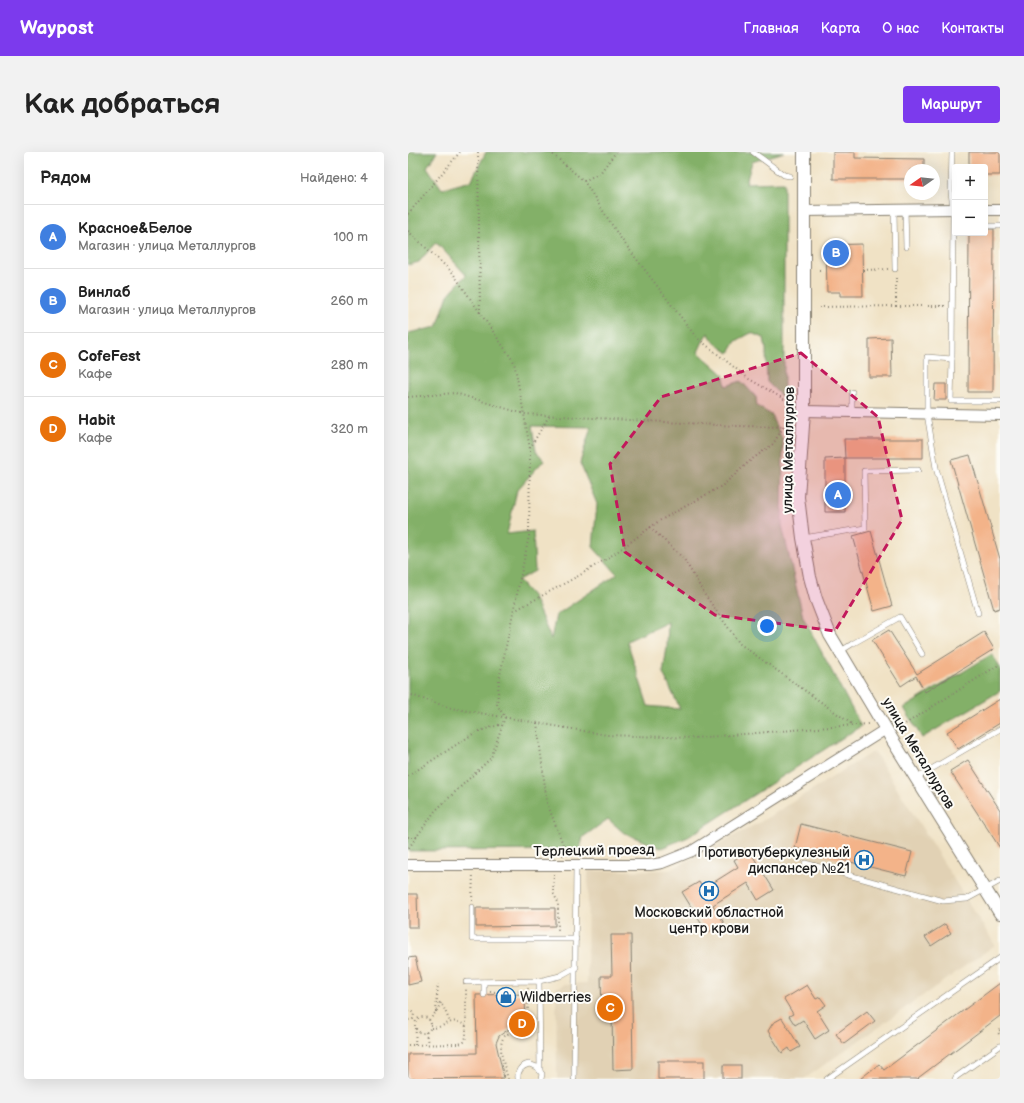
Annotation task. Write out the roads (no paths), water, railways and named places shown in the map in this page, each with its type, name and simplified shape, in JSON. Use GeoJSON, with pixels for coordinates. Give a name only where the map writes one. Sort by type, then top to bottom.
{"type":"FeatureCollection","features":[{"type":"Feature","properties":{"kind":"street","name":"улица Металлургов"},"geometry":{"type":"LineString","coordinates":[[804,152],[804,411],[798,497],[803,538],[816,599],[830,635],[916,779],[1000,913]]}},
{"type":"Feature","properties":{"kind":"street"},"geometry":{"type":"LineString","coordinates":[[803,210],[952,209]]}},
{"type":"Feature","properties":{"kind":"street"},"geometry":{"type":"LineString","coordinates":[[988,210],[1000,210]]}},
{"type":"Feature","properties":{"kind":"street"},"geometry":{"type":"LineString","coordinates":[[804,411],[1000,415]]}},
{"type":"Feature","properties":{"kind":"street","name":"Терлецкий проезд"},"geometry":{"type":"LineString","coordinates":[[408,865],[473,864],[576,866],[650,865],[662,863],[692,851],[886,729]]}},
{"type":"Feature","properties":{"kind":"lane"},"geometry":{"type":"LineString","coordinates":[[753,152],[784,175],[790,176]]}},
{"type":"Feature","properties":{"kind":"lane"},"geometry":{"type":"LineString","coordinates":[[952,152],[951,192],[952,200]]}},
{"type":"Feature","properties":{"kind":"lane"},"geometry":{"type":"LineString","coordinates":[[894,209],[896,269]]}},
{"type":"Feature","properties":{"kind":"lane"},"geometry":{"type":"LineString","coordinates":[[905,209],[906,247]]}},
{"type":"Feature","properties":{"kind":"lane"},"geometry":{"type":"LineString","coordinates":[[988,226],[1000,226]]}},
{"type":"Feature","properties":{"kind":"lane"},"geometry":{"type":"LineString","coordinates":[[954,236],[951,401],[1000,401]]}},
{"type":"Feature","properties":{"kind":"lane"},"geometry":{"type":"LineString","coordinates":[[952,358],[927,357],[927,414],[936,468],[978,613]]}},
{"type":"Feature","properties":{"kind":"lane"},"geometry":{"type":"LineString","coordinates":[[852,392],[852,412]]}},
{"type":"Feature","properties":{"kind":"lane"},"geometry":{"type":"LineString","coordinates":[[803,538],[865,528],[864,472],[918,470]]}},
{"type":"Feature","properties":{"kind":"lane"},"geometry":{"type":"LineString","coordinates":[[840,652],[900,617],[922,654]]}},
{"type":"Feature","properties":{"kind":"lane"},"geometry":{"type":"LineString","coordinates":[[916,779],[1000,729]]}},
{"type":"Feature","properties":{"kind":"lane"},"geometry":{"type":"LineString","coordinates":[[805,863],[943,901],[967,899],[1000,881]]}},
{"type":"Feature","properties":{"kind":"lane"},"geometry":{"type":"LineString","coordinates":[[574,1079],[576,866]]}},
{"type":"Feature","properties":{"kind":"lane"},"geometry":{"type":"LineString","coordinates":[[472,907],[472,939],[576,939]]}},
{"type":"Feature","properties":{"kind":"lane"},"geometry":{"type":"LineString","coordinates":[[827,1079],[1000,958]]}},
{"type":"Feature","properties":{"kind":"lane"},"geometry":{"type":"LineString","coordinates":[[466,982],[539,982],[560,976],[576,967]]}},
{"type":"Feature","properties":{"kind":"lane"},"geometry":{"type":"LineString","coordinates":[[484,982],[484,993]]}},
{"type":"Feature","properties":{"kind":"lane"},"geometry":{"type":"LineString","coordinates":[[539,982],[541,1079]]}},
{"type":"Feature","properties":{"kind":"lane"},"geometry":{"type":"LineString","coordinates":[[955,1079],[956,1076],[1000,1046]]}},
{"type":"Feature","properties":{"kind":"lane"},"geometry":{"type":"LineString","coordinates":[[518,1079],[519,1071],[525,1065],[534,1065],[540,1070]]}},
{"type":"Feature","properties":{"kind":"place","name":"Винлаб"},"geometry":{"type":"Point","coordinates":[836,253]}},
{"type":"Feature","properties":{"kind":"place","name":"Красное&Белое"},"geometry":{"type":"Point","coordinates":[838,495]}},
{"type":"Feature","properties":{"kind":"place","name":"Противотуберкулезный диспансер №21"},"geometry":{"type":"Point","coordinates":[864,860]}},
{"type":"Feature","properties":{"kind":"place","name":"Московский областной центр крови"},"geometry":{"type":"Point","coordinates":[709,891]}},
{"type":"Feature","properties":{"kind":"place","name":"Wildberries"},"geometry":{"type":"Point","coordinates":[506,997]}},
{"type":"Feature","properties":{"kind":"place","name":"CofeFest"},"geometry":{"type":"Point","coordinates":[610,1008]}},
{"type":"Feature","properties":{"kind":"place","name":"Habit"},"geometry":{"type":"Point","coordinates":[522,1024]}}]}
